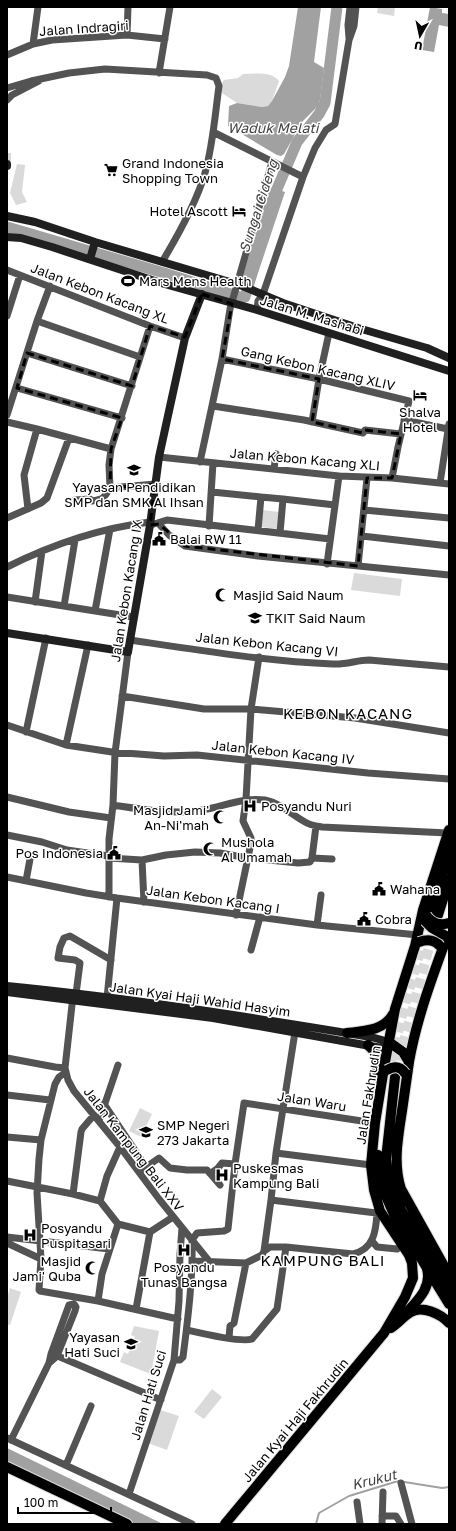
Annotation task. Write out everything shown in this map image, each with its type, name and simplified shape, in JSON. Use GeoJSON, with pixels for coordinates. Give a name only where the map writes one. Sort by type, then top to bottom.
{"type":"FeatureCollection","features":[{"type":"Feature","properties":{"kind":"main road"},"geometry":{"type":"LineString","coordinates":[[449,831],[427,915],[432,928],[448,938],[441,948],[425,998],[409,1062],[396,1150],[397,1177],[401,1189],[449,1275]]}},
{"type":"Feature","properties":{"kind":"main road","name":"Jalan Fakhrudin"},"geometry":{"type":"LineString","coordinates":[[449,854],[395,1009],[388,1046],[386,1159],[389,1183],[401,1210],[449,1289]]}},
{"type":"Feature","properties":{"kind":"main road","name":"Jalan Fakhrudin"},"geometry":{"type":"LineString","coordinates":[[427,915],[449,880]]}},
{"type":"Feature","properties":{"kind":"main road"},"geometry":{"type":"LineString","coordinates":[[427,915],[431,921],[435,923],[449,924]]}},
{"type":"Feature","properties":{"kind":"main road"},"geometry":{"type":"LineString","coordinates":[[418,940],[435,941],[441,948]]}},
{"type":"Feature","properties":{"kind":"main road"},"geometry":{"type":"LineString","coordinates":[[347,1033],[369,1030],[386,1024],[395,1009]]}},
{"type":"Feature","properties":{"kind":"main road"},"geometry":{"type":"LineString","coordinates":[[368,1045],[376,1053],[378,1082],[381,1088]]}},
{"type":"Feature","properties":{"kind":"main road"},"geometry":{"type":"LineString","coordinates":[[388,1046],[403,1052],[409,1062]]}},
{"type":"Feature","properties":{"kind":"main road"},"geometry":{"type":"LineString","coordinates":[[388,1074],[394,1067],[399,1068],[406,1075]]}},
{"type":"Feature","properties":{"kind":"main road","name":"Jalan Fakhrudin"},"geometry":{"type":"LineString","coordinates":[[388,1074],[381,1088],[375,1123],[371,1165],[374,1190],[379,1212],[403,1245],[412,1263],[414,1271]]}},
{"type":"Feature","properties":{"kind":"main road","name":"Jalan Fakhrudin"},"geometry":{"type":"LineString","coordinates":[[388,1074],[377,1163],[380,1182],[394,1214],[449,1304]]}},
{"type":"Feature","properties":{"kind":"main road"},"geometry":{"type":"LineString","coordinates":[[401,1320],[426,1288],[429,1276],[427,1269]]}},
{"type":"Feature","properties":{"kind":"main road","name":"Jalan Kyai Haji Fakhrudin"},"geometry":{"type":"LineString","coordinates":[[225,1524],[384,1333],[405,1297],[413,1278],[414,1271]]}},
{"type":"Feature","properties":{"kind":"main road","name":"Jalan Kyai Haji Fakhrudin"},"geometry":{"type":"LineString","coordinates":[[384,1333],[411,1312],[419,1309],[443,1316],[449,1323]]}},
{"type":"Feature","properties":{"kind":"main road"},"geometry":{"type":"LineString","coordinates":[[7,1467],[127,1524]]}},
{"type":"Feature","properties":{"kind":"main road"},"geometry":{"type":"LineString","coordinates":[[7,1473],[113,1524]]}},
{"type":"Feature","properties":{"kind":"street"},"geometry":{"type":"LineString","coordinates":[[33,44],[38,7]]}},
{"type":"Feature","properties":{"kind":"street"},"geometry":{"type":"LineString","coordinates":[[127,35],[128,7]]}},
{"type":"Feature","properties":{"kind":"street"},"geometry":{"type":"LineString","coordinates":[[159,74],[170,7]]}},
{"type":"Feature","properties":{"kind":"street"},"geometry":{"type":"LineString","coordinates":[[349,40],[348,25],[350,7]]}},
{"type":"Feature","properties":{"kind":"street"},"geometry":{"type":"LineString","coordinates":[[257,310],[260,293],[300,175],[326,130],[335,124],[349,40],[354,26],[356,7]]}},
{"type":"Feature","properties":{"kind":"street","name":"Jalan Indragiri"},"geometry":{"type":"LineString","coordinates":[[7,55],[12,51],[52,40],[127,35],[165,40]]}},
{"type":"Feature","properties":{"kind":"street"},"geometry":{"type":"LineString","coordinates":[[7,88],[40,79],[83,71],[105,69],[159,74],[207,75],[216,78],[219,86],[213,132],[204,178],[190,210],[162,262]]}},
{"type":"Feature","properties":{"kind":"street"},"geometry":{"type":"LineString","coordinates":[[7,100],[12,95],[40,79]]}},
{"type":"Feature","properties":{"kind":"street"},"geometry":{"type":"LineString","coordinates":[[213,132],[300,175]]}},
{"type":"Feature","properties":{"kind":"street"},"geometry":{"type":"LineString","coordinates":[[200,462],[213,406],[232,302],[276,163]]}},
{"type":"Feature","properties":{"kind":"street"},"geometry":{"type":"LineString","coordinates":[[7,216],[35,222],[95,244],[238,285],[283,303],[358,328],[426,348],[449,358]]}},
{"type":"Feature","properties":{"kind":"street","name":"Jalan M. Mashabi"},"geometry":{"type":"LineString","coordinates":[[7,237],[21,238],[91,257],[202,294],[232,302],[449,371]]}},
{"type":"Feature","properties":{"kind":"street"},"geometry":{"type":"LineString","coordinates":[[91,257],[95,244]]}},
{"type":"Feature","properties":{"kind":"street","name":"Jalan Kebon Kacang XL"},"geometry":{"type":"LineString","coordinates":[[7,270],[150,326],[185,338]]}},
{"type":"Feature","properties":{"kind":"street"},"geometry":{"type":"LineString","coordinates":[[7,316],[20,274]]}},
{"type":"Feature","properties":{"kind":"street"},"geometry":{"type":"LineString","coordinates":[[7,415],[50,286]]}},
{"type":"Feature","properties":{"kind":"street","name":"Jalan Kebon Kacang IX"},"geometry":{"type":"LineString","coordinates":[[109,897],[108,857],[113,805],[115,753],[133,617],[153,523],[159,457],[185,338],[202,294]]}},
{"type":"Feature","properties":{"kind":"street"},"geometry":{"type":"LineString","coordinates":[[37,322],[140,357]]}},
{"type":"Feature","properties":{"kind":"street"},"geometry":{"type":"LineString","coordinates":[[75,500],[101,500],[105,498],[110,488],[109,465],[111,449],[150,326]]}},
{"type":"Feature","properties":{"kind":"street"},"geometry":{"type":"LineString","coordinates":[[312,422],[329,333]]}},
{"type":"Feature","properties":{"kind":"street"},"geometry":{"type":"LineString","coordinates":[[27,353],[132,386]]}},
{"type":"Feature","properties":{"kind":"street","name":"Gang Kebon Kacang XLIV"},"geometry":{"type":"LineString","coordinates":[[222,359],[319,379],[408,401],[404,420]]}},
{"type":"Feature","properties":{"kind":"street"},"geometry":{"type":"LineString","coordinates":[[17,388],[122,418]]}},
{"type":"Feature","properties":{"kind":"street"},"geometry":{"type":"LineString","coordinates":[[213,406],[312,422],[363,433],[365,430],[401,434]]}},
{"type":"Feature","properties":{"kind":"street"},"geometry":{"type":"LineString","coordinates":[[392,478],[404,420],[448,427],[440,483]]}},
{"type":"Feature","properties":{"kind":"street"},"geometry":{"type":"LineString","coordinates":[[7,422],[37,428],[111,449]]}},
{"type":"Feature","properties":{"kind":"street"},"geometry":{"type":"LineString","coordinates":[[28,509],[24,475],[37,428]]}},
{"type":"Feature","properties":{"kind":"street"},"geometry":{"type":"LineString","coordinates":[[7,518],[44,502],[49,495],[69,438]]}},
{"type":"Feature","properties":{"kind":"street"},"geometry":{"type":"LineString","coordinates":[[274,469],[276,454]]}},
{"type":"Feature","properties":{"kind":"street","name":"Jalan Kebon Kacang XLI"},"geometry":{"type":"LineString","coordinates":[[159,457],[213,464],[339,476],[392,478],[449,484]]}},
{"type":"Feature","properties":{"kind":"street"},"geometry":{"type":"LineString","coordinates":[[209,526],[213,464]]}},
{"type":"Feature","properties":{"kind":"street"},"geometry":{"type":"LineString","coordinates":[[328,564],[339,476]]}},
{"type":"Feature","properties":{"kind":"street"},"geometry":{"type":"LineString","coordinates":[[358,566],[367,478]]}},
{"type":"Feature","properties":{"kind":"street"},"geometry":{"type":"LineString","coordinates":[[110,488],[156,484]]}},
{"type":"Feature","properties":{"kind":"street"},"geometry":{"type":"LineString","coordinates":[[212,492],[335,505]]}},
{"type":"Feature","properties":{"kind":"street"},"geometry":{"type":"LineString","coordinates":[[258,530],[261,497]]}},
{"type":"Feature","properties":{"kind":"street"},"geometry":{"type":"LineString","coordinates":[[280,533],[283,500]]}},
{"type":"Feature","properties":{"kind":"street"},"geometry":{"type":"LineString","coordinates":[[364,510],[449,518]]}},
{"type":"Feature","properties":{"kind":"street"},"geometry":{"type":"LineString","coordinates":[[7,569],[42,552],[110,529],[167,520],[330,539]]}},
{"type":"Feature","properties":{"kind":"street"},"geometry":{"type":"LineString","coordinates":[[153,523],[185,546],[212,551],[328,564],[449,575]]}},
{"type":"Feature","properties":{"kind":"street"},"geometry":{"type":"LineString","coordinates":[[95,611],[110,529]]}},
{"type":"Feature","properties":{"kind":"street"},"geometry":{"type":"LineString","coordinates":[[362,536],[449,546]]}},
{"type":"Feature","properties":{"kind":"street"},"geometry":{"type":"LineString","coordinates":[[64,606],[75,540]]}},
{"type":"Feature","properties":{"kind":"street"},"geometry":{"type":"LineString","coordinates":[[35,602],[42,552]]}},
{"type":"Feature","properties":{"kind":"street"},"geometry":{"type":"LineString","coordinates":[[7,597],[133,617]]}},
{"type":"Feature","properties":{"kind":"street"},"geometry":{"type":"LineString","coordinates":[[7,632],[128,652]]}},
{"type":"Feature","properties":{"kind":"street"},"geometry":{"type":"LineString","coordinates":[[26,732],[46,638]]}},
{"type":"Feature","properties":{"kind":"street","name":"Jalan Kebon Kacang VI"},"geometry":{"type":"LineString","coordinates":[[130,640],[260,657],[334,664],[347,664],[361,660],[369,660],[449,667]]}},
{"type":"Feature","properties":{"kind":"street"},"geometry":{"type":"LineString","coordinates":[[66,745],[88,645]]}},
{"type":"Feature","properties":{"kind":"street"},"geometry":{"type":"LineString","coordinates":[[236,914],[251,838],[243,821],[246,799],[251,709],[260,657]]}},
{"type":"Feature","properties":{"kind":"street"},"geometry":{"type":"LineString","coordinates":[[122,696],[204,709],[251,709],[355,718],[449,733]]}},
{"type":"Feature","properties":{"kind":"street","name":"Jalan Kebon Kacang IV"},"geometry":{"type":"LineString","coordinates":[[7,725],[66,745],[115,753],[164,756],[197,755],[368,773],[449,779]]}},
{"type":"Feature","properties":{"kind":"street"},"geometry":{"type":"LineString","coordinates":[[7,797],[68,812],[111,818]]}},
{"type":"Feature","properties":{"kind":"street"},"geometry":{"type":"LineString","coordinates":[[113,805],[159,810],[191,811],[246,799],[266,800],[288,811],[306,823],[316,826],[449,831]]}},
{"type":"Feature","properties":{"kind":"street"},"geometry":{"type":"LineString","coordinates":[[7,835],[42,842],[67,850],[108,857],[142,860],[166,855],[195,852],[220,853],[248,858],[298,863],[310,862],[312,858],[316,826]]}},
{"type":"Feature","properties":{"kind":"street"},"geometry":{"type":"LineString","coordinates":[[312,858],[332,859]]}},
{"type":"Feature","properties":{"kind":"street"},"geometry":{"type":"LineString","coordinates":[[26,881],[30,859]]}},
{"type":"Feature","properties":{"kind":"street"},"geometry":{"type":"LineString","coordinates":[[142,860],[144,902]]}},
{"type":"Feature","properties":{"kind":"street","name":"Jalan Kebon Kacang I"},"geometry":{"type":"LineString","coordinates":[[7,877],[109,897],[260,918],[317,924],[418,940]]}},
{"type":"Feature","properties":{"kind":"street"},"geometry":{"type":"LineString","coordinates":[[317,924],[321,895]]}},
{"type":"Feature","properties":{"kind":"street"},"geometry":{"type":"LineString","coordinates":[[107,998],[117,898]]}},
{"type":"Feature","properties":{"kind":"street"},"geometry":{"type":"LineString","coordinates":[[251,950],[260,918]]}},
{"type":"Feature","properties":{"kind":"street","name":"Jalan Kampung Bali XXV"},"geometry":{"type":"LineString","coordinates":[[111,960],[70,936],[64,938],[60,947],[58,958],[75,960],[80,963],[74,996],[66,1070],[76,1096],[120,1147],[142,1169],[173,1217],[209,1261]]}},
{"type":"Feature","properties":{"kind":"street","name":"Jalan Kyai Haji Wahid Hasyim"},"geometry":{"type":"LineString","coordinates":[[7,986],[205,1017],[368,1045],[388,1046]]}},
{"type":"Feature","properties":{"kind":"street","name":"Jalan Kyai Haji Wahid Hasyim"},"geometry":{"type":"LineString","coordinates":[[7,992],[40,992]]}},
{"type":"Feature","properties":{"kind":"street","name":"Jalan Kyai Haji Wahid Hasyim"},"geometry":{"type":"LineString","coordinates":[[74,996],[107,998],[259,1018],[380,1039],[388,1046]]}},
{"type":"Feature","properties":{"kind":"street"},"geometry":{"type":"LineString","coordinates":[[264,1251],[282,1108],[296,1032]]}},
{"type":"Feature","properties":{"kind":"street"},"geometry":{"type":"LineString","coordinates":[[7,1058],[66,1070],[54,1084],[41,1140],[37,1187],[41,1241],[40,1290],[72,1298],[98,1301],[178,1319]]}},
{"type":"Feature","properties":{"kind":"street"},"geometry":{"type":"LineString","coordinates":[[73,1194],[82,1129],[96,1118],[104,1104],[118,1065]]}},
{"type":"Feature","properties":{"kind":"street"},"geometry":{"type":"LineString","coordinates":[[7,1095],[50,1100]]}},
{"type":"Feature","properties":{"kind":"street","name":"Jalan Waru"},"geometry":{"type":"LineString","coordinates":[[235,1164],[244,1103],[375,1123]]}},
{"type":"Feature","properties":{"kind":"street"},"geometry":{"type":"LineString","coordinates":[[104,1104],[142,1169],[159,1158],[170,1168],[207,1170],[220,1185]]}},
{"type":"Feature","properties":{"kind":"street"},"geometry":{"type":"LineString","coordinates":[[7,1137],[41,1140]]}},
{"type":"Feature","properties":{"kind":"street"},"geometry":{"type":"LineString","coordinates":[[100,1201],[106,1176],[120,1147]]}},
{"type":"Feature","properties":{"kind":"street"},"geometry":{"type":"LineString","coordinates":[[276,1153],[371,1165]]}},
{"type":"Feature","properties":{"kind":"street"},"geometry":{"type":"LineString","coordinates":[[174,1360],[180,1360],[183,1357],[187,1330],[192,1240],[197,1233],[224,1231],[228,1229],[235,1164],[222,1163],[211,1173]]}},
{"type":"Feature","properties":{"kind":"street"},"geometry":{"type":"LineString","coordinates":[[7,1181],[100,1201],[118,1224],[150,1232]]}},
{"type":"Feature","properties":{"kind":"street"},"geometry":{"type":"LineString","coordinates":[[192,1261],[246,1263],[262,1255],[264,1251],[270,1247],[286,1247],[353,1254],[358,1253],[372,1241],[379,1212],[271,1200]]}},
{"type":"Feature","properties":{"kind":"street"},"geometry":{"type":"LineString","coordinates":[[136,1310],[150,1232],[173,1217]]}},
{"type":"Feature","properties":{"kind":"street"},"geometry":{"type":"LineString","coordinates":[[98,1301],[102,1274],[118,1224]]}},
{"type":"Feature","properties":{"kind":"street","name":"Jalan Hati Suci"},"geometry":{"type":"LineString","coordinates":[[129,1494],[174,1360],[178,1319],[182,1228]]}},
{"type":"Feature","properties":{"kind":"street"},"geometry":{"type":"LineString","coordinates":[[7,1237],[109,1249]]}},
{"type":"Feature","properties":{"kind":"street"},"geometry":{"type":"LineString","coordinates":[[372,1241],[377,1247],[397,1249],[403,1245]]}},
{"type":"Feature","properties":{"kind":"street"},"geometry":{"type":"LineString","coordinates":[[7,1244],[41,1259]]}},
{"type":"Feature","properties":{"kind":"street"},"geometry":{"type":"LineString","coordinates":[[187,1330],[229,1338],[246,1340],[252,1339],[276,1309],[286,1247]]}},
{"type":"Feature","properties":{"kind":"street"},"geometry":{"type":"LineString","coordinates":[[229,1338],[230,1326],[233,1324],[246,1263]]}},
{"type":"Feature","properties":{"kind":"street"},"geometry":{"type":"LineString","coordinates":[[54,1355],[69,1305],[74,1304],[76,1307],[75,1311],[54,1355],[9,1439],[192,1524]]}},
{"type":"Feature","properties":{"kind":"street"},"geometry":{"type":"LineString","coordinates":[[54,1355],[161,1400]]}},
{"type":"Feature","properties":{"kind":"street"},"geometry":{"type":"LineString","coordinates":[[66,1465],[91,1406]]}},
{"type":"Feature","properties":{"kind":"street"},"geometry":{"type":"LineString","coordinates":[[401,1483],[412,1524]]}},
{"type":"Feature","properties":{"kind":"street"},"geometry":{"type":"LineString","coordinates":[[382,1524],[383,1492]]}},
{"type":"Feature","properties":{"kind":"street"},"geometry":{"type":"LineString","coordinates":[[357,1502],[360,1524]]}},
{"type":"Feature","properties":{"kind":"street"},"geometry":{"type":"LineString","coordinates":[[382,1516],[396,1516],[401,1524]]}},
{"type":"Feature","properties":{"kind":"highlighted area"},"geometry":{"type":"Polygon","coordinates":[[[202,294],[232,304],[222,359],[319,379],[312,422],[363,433],[365,430],[401,434],[392,478],[367,478],[358,566],[185,546],[159,524],[150,525],[155,484],[110,488],[111,449],[122,418],[17,388],[27,353],[132,386],[150,326],[185,337],[202,294]]]}},
{"type":"Feature","properties":{"kind":"shaded area"},"geometry":{"type":"Polygon","coordinates":[[[378,7],[395,7],[394,16],[377,13],[378,7]]]}},
{"type":"Feature","properties":{"kind":"shaded area"},"geometry":{"type":"Polygon","coordinates":[[[243,74],[267,74],[279,81],[272,101],[268,106],[262,107],[237,103],[222,93],[221,84],[224,80],[238,78],[243,74]]]}},
{"type":"Feature","properties":{"kind":"shaded area"},"geometry":{"type":"Polygon","coordinates":[[[17,164],[25,165],[22,192],[27,202],[16,205],[10,193],[17,164]]]}},
{"type":"Feature","properties":{"kind":"shaded area"},"geometry":{"type":"Polygon","coordinates":[[[261,510],[280,512],[278,529],[260,527],[261,510]]]}},
{"type":"Feature","properties":{"kind":"shaded area"},"geometry":{"type":"Polygon","coordinates":[[[354,573],[402,579],[400,596],[351,590],[354,573]]]}},
{"type":"Feature","properties":{"kind":"shaded area"},"geometry":{"type":"Polygon","coordinates":[[[140,1108],[152,1114],[141,1137],[129,1131],[140,1108]]]}},
{"type":"Feature","properties":{"kind":"shaded area"},"geometry":{"type":"Polygon","coordinates":[[[10,1288],[21,1292],[10,1325],[7,1325],[7,1298],[10,1288]]]}},
{"type":"Feature","properties":{"kind":"shaded area"},"geometry":{"type":"Polygon","coordinates":[[[134,1326],[159,1331],[151,1374],[120,1362],[124,1352],[128,1354],[135,1337],[131,1335],[134,1326]]]}},
{"type":"Feature","properties":{"kind":"shaded area"},"geometry":{"type":"Polygon","coordinates":[[[212,1389],[222,1397],[204,1419],[194,1412],[212,1389]]]}},
{"type":"Feature","properties":{"kind":"shaded area"},"geometry":{"type":"Polygon","coordinates":[[[160,1410],[179,1416],[167,1450],[148,1443],[160,1410]]]}},
{"type":"Feature","properties":{"kind":"water","name":"Waduk Melati"},"geometry":{"type":"Polygon","coordinates":[[[298,7],[321,7],[314,62],[324,68],[318,106],[302,122],[284,154],[281,156],[228,126],[229,106],[237,103],[262,107],[268,106],[272,101],[285,77],[289,66],[298,7]]]}},
{"type":"Feature","properties":{"kind":"water"},"geometry":{"type":"Polygon","coordinates":[[[430,7],[442,9],[442,13],[449,14],[449,27],[439,25],[434,52],[422,50],[430,7]]]}},
{"type":"Feature","properties":{"kind":"water"},"geometry":{"type":"Polygon","coordinates":[[[270,187],[285,192],[254,285],[241,281],[270,187]]]}},
{"type":"Feature","properties":{"kind":"water"},"geometry":{"type":"Polygon","coordinates":[[[7,1448],[163,1524],[133,1524],[7,1461],[7,1448]]]}},
{"type":"Feature","properties":{"kind":"waterway","name":"Sungai Cideng"},"geometry":{"type":"LineString","coordinates":[[273,203],[277,189],[297,142],[319,114],[325,103],[337,7]]}},
{"type":"Feature","properties":{"kind":"waterway","name":"Sungai Cideng"},"geometry":{"type":"LineString","coordinates":[[7,227],[240,297],[245,297],[253,269]]}},
{"type":"Feature","properties":{"kind":"waterway","name":"Krukut"},"geometry":{"type":"LineString","coordinates":[[316,1524],[319,1513],[349,1496],[398,1481],[442,1488],[449,1487]]}},
{"type":"Feature","properties":{"kind":"tunnel"},"geometry":{"type":"LineString","coordinates":[[7,153],[7,164]]}},
{"type":"Feature","properties":{"kind":"tunnel"},"geometry":{"type":"LineString","coordinates":[[388,1076],[401,1019],[430,916]]}},
{"type":"Feature","properties":{"kind":"tunnel"},"geometry":{"type":"LineString","coordinates":[[395,1075],[436,921]]}},
{"type":"Feature","properties":{"kind":"place","name":"Grand Indonesia Shopping Town"},"geometry":{"type":"Point","coordinates":[111,170]}},
{"type":"Feature","properties":{"kind":"place","name":"Hotel Ascott"},"geometry":{"type":"Point","coordinates":[239,211]}},
{"type":"Feature","properties":{"kind":"place","name":"Mars Mens Health"},"geometry":{"type":"Point","coordinates":[128,281]}},
{"type":"Feature","properties":{"kind":"place","name":"Shalva Hotel"},"geometry":{"type":"Point","coordinates":[420,395]}},
{"type":"Feature","properties":{"kind":"place","name":"Yayasan Pendidikan SMP dan SMK Al Ihsan"},"geometry":{"type":"Point","coordinates":[134,470]}},
{"type":"Feature","properties":{"kind":"place","name":"Balai RW 11"},"geometry":{"type":"Point","coordinates":[159,539]}},
{"type":"Feature","properties":{"kind":"place","name":"Masjid Said Naum"},"geometry":{"type":"Point","coordinates":[222,595]}},
{"type":"Feature","properties":{"kind":"place","name":"TKIT Said Naum"},"geometry":{"type":"Point","coordinates":[255,618]}},
{"type":"Feature","properties":{"kind":"place","name":"Posyandu Nuri"},"geometry":{"type":"Point","coordinates":[250,806]}},
{"type":"Feature","properties":{"kind":"place","name":"Masjid Jami' An-Ni'mah"},"geometry":{"type":"Point","coordinates":[220,817]}},
{"type":"Feature","properties":{"kind":"place","name":"Mushola Al Umamah"},"geometry":{"type":"Point","coordinates":[210,849]}},
{"type":"Feature","properties":{"kind":"place","name":"Pos Indonesia"},"geometry":{"type":"Point","coordinates":[114,853]}},
{"type":"Feature","properties":{"kind":"place","name":"Wahana"},"geometry":{"type":"Point","coordinates":[379,889]}},
{"type":"Feature","properties":{"kind":"place","name":"Cobra"},"geometry":{"type":"Point","coordinates":[364,919]}},
{"type":"Feature","properties":{"kind":"place","name":"SMP Negeri 273 Jakarta"},"geometry":{"type":"Point","coordinates":[146,1132]}},
{"type":"Feature","properties":{"kind":"place","name":"Puskesmas Kampung Bali"},"geometry":{"type":"Point","coordinates":[222,1175]}},
{"type":"Feature","properties":{"kind":"place","name":"Posyandu Puspitasari"},"geometry":{"type":"Point","coordinates":[30,1235]}},
{"type":"Feature","properties":{"kind":"place","name":"Posyandu Tunas Bangsa"},"geometry":{"type":"Point","coordinates":[184,1250]}},
{"type":"Feature","properties":{"kind":"place","name":"Masjid Jami' Quba"},"geometry":{"type":"Point","coordinates":[92,1268]}},
{"type":"Feature","properties":{"kind":"place","name":"Yayasan Hati Suci"},"geometry":{"type":"Point","coordinates":[131,1344]}},
{"type":"Feature","properties":{"kind":"district","name":"KEBON KACANG"},"geometry":{"type":"Point","coordinates":[348,713]}},
{"type":"Feature","properties":{"kind":"district","name":"KAMPUNG BALI"},"geometry":{"type":"Point","coordinates":[323,1260]}}]}
